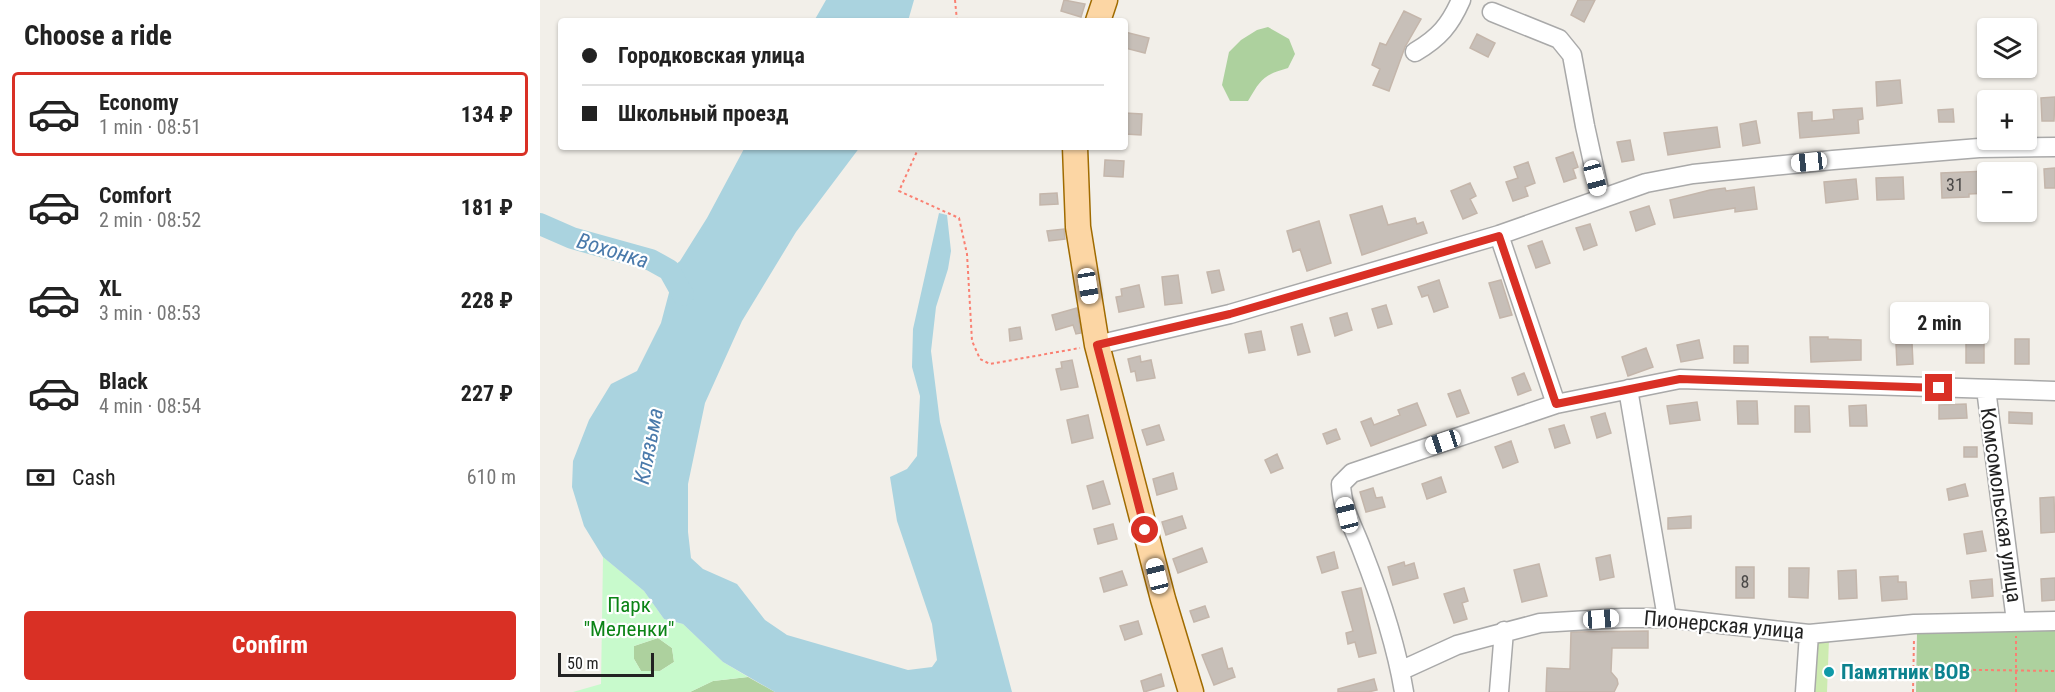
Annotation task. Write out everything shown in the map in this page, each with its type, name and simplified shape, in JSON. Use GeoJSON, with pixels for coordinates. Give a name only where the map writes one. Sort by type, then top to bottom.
{"type":"FeatureCollection","features":[{"type":"Feature","properties":{"kind":"main road"},"geometry":{"type":"LineString","coordinates":[[1099,18],[1105,0]]}},
{"type":"Feature","properties":{"kind":"main road"},"geometry":{"type":"LineString","coordinates":[[1075,150],[1078,226],[1097,345],[1163,600],[1191,692]]}},
{"type":"Feature","properties":{"kind":"street"},"geometry":{"type":"LineString","coordinates":[[1415,52],[1433,41],[1454,17],[1461,0]]}},
{"type":"Feature","properties":{"kind":"street"},"geometry":{"type":"LineString","coordinates":[[1492,12],[1558,39],[1572,55],[1601,199]]}},
{"type":"Feature","properties":{"kind":"street"},"geometry":{"type":"LineString","coordinates":[[1097,345],[1230,314],[1499,236],[1646,183],[1693,174],[1833,159],[1979,148],[2055,147]]}},
{"type":"Feature","properties":{"kind":"street"},"geometry":{"type":"LineString","coordinates":[[1499,236],[1556,404]]}},
{"type":"Feature","properties":{"kind":"street"},"geometry":{"type":"LineString","coordinates":[[1404,692],[1388,623],[1347,515],[1341,484],[1352,472],[1556,404],[1680,379],[2055,392]]}},
{"type":"Feature","properties":{"kind":"street"},"geometry":{"type":"LineString","coordinates":[[1628,389],[1667,618]]}},
{"type":"Feature","properties":{"kind":"street","name":"Комсомольская улица"},"geometry":{"type":"LineString","coordinates":[[1986,389],[2016,621]]}},
{"type":"Feature","properties":{"kind":"street","name":"Пионерская улица"},"geometry":{"type":"LineString","coordinates":[[1400,671],[1457,645],[1540,623],[1667,618],[1809,634],[1914,624],[2055,621]]}},
{"type":"Feature","properties":{"kind":"street"},"geometry":{"type":"LineString","coordinates":[[1499,692],[1504,631]]}},
{"type":"Feature","properties":{"kind":"street"},"geometry":{"type":"LineString","coordinates":[[1805,692],[1809,634]]}},
{"type":"Feature","properties":{"kind":"path"},"geometry":{"type":"LineString","coordinates":[[955,0],[957,18]]}},
{"type":"Feature","properties":{"kind":"path"},"geometry":{"type":"LineString","coordinates":[[918,150],[899,191],[959,218],[967,254],[972,341],[980,359],[990,364],[1097,345]]}},
{"type":"Feature","properties":{"kind":"path"},"geometry":{"type":"LineString","coordinates":[[2016,621],[2016,692]]}},
{"type":"Feature","properties":{"kind":"path"},"geometry":{"type":"LineString","coordinates":[[1913,692],[1914,624]]}},
{"type":"Feature","properties":{"kind":"path"},"geometry":{"type":"LineString","coordinates":[[1913,669],[2055,671]]}},
{"type":"Feature","properties":{"kind":"green space"},"geometry":{"type":"Polygon","coordinates":[[[1268,27],[1289,39],[1295,54],[1288,68],[1264,79],[1248,101],[1230,101],[1222,85],[1229,52],[1241,40],[1257,30],[1268,27]]]}},
{"type":"Feature","properties":{"kind":"green space","name":"Парк \"Меленки\""},"geometry":{"type":"Polygon","coordinates":[[[603,557],[644,591],[664,619],[683,624],[723,662],[748,677],[713,681],[690,692],[573,692],[601,684],[603,557]],[[658,638],[634,646],[634,659],[641,671],[660,671],[674,662],[672,648],[658,638]]]}},
{"type":"Feature","properties":{"kind":"green space"},"geometry":{"type":"Polygon","coordinates":[[[2055,629],[2055,692],[1916,692],[1917,632],[2055,629]]]}},
{"type":"Feature","properties":{"kind":"green space"},"geometry":{"type":"Polygon","coordinates":[[[658,638],[672,648],[674,662],[660,671],[641,671],[634,659],[634,646],[658,638]]]}},
{"type":"Feature","properties":{"kind":"green space"},"geometry":{"type":"Polygon","coordinates":[[[1815,639],[1829,639],[1827,692],[1813,692],[1815,639]]]}},
{"type":"Feature","properties":{"kind":"green space"},"geometry":{"type":"Polygon","coordinates":[[[748,677],[775,692],[690,692],[713,681],[748,677]]]}},
{"type":"Feature","properties":{"kind":"water"},"geometry":{"type":"Polygon","coordinates":[[[826,0],[914,0],[909,18],[816,18],[826,0]]]}},
{"type":"Feature","properties":{"kind":"water","name":"Клязьма"},"geometry":{"type":"Polygon","coordinates":[[[743,150],[858,150],[796,232],[742,321],[705,403],[688,484],[688,532],[691,558],[703,569],[737,584],[765,620],[787,635],[908,670],[932,667],[937,660],[932,624],[897,521],[890,477],[907,469],[917,456],[920,396],[912,367],[913,329],[939,213],[947,215],[951,251],[936,307],[931,351],[940,422],[1012,692],[775,692],[723,662],[683,624],[664,619],[644,591],[603,557],[584,526],[572,487],[573,461],[589,420],[611,384],[637,371],[661,323],[670,289],[669,270],[680,261],[707,218],[743,150]]]}},
{"type":"Feature","properties":{"kind":"building"},"geometry":{"type":"Polygon","coordinates":[[[1064,0],[1085,4],[1081,17],[1061,11],[1064,0]]]}},
{"type":"Feature","properties":{"kind":"building"},"geometry":{"type":"Polygon","coordinates":[[[1578,0],[1595,0],[1584,22],[1571,15],[1578,0]]]}},
{"type":"Feature","properties":{"kind":"building"},"geometry":{"type":"Polygon","coordinates":[[[1404,11],[1421,19],[1405,47],[1389,91],[1373,85],[1380,69],[1372,65],[1380,43],[1386,45],[1404,11]]]}},
{"type":"Feature","properties":{"kind":"building"},"geometry":{"type":"Polygon","coordinates":[[[1128,33],[1149,38],[1145,53],[1128,49],[1128,33]]]}},
{"type":"Feature","properties":{"kind":"building"},"geometry":{"type":"Polygon","coordinates":[[[1477,34],[1495,43],[1488,57],[1470,48],[1477,34]]]}},
{"type":"Feature","properties":{"kind":"building"},"geometry":{"type":"Polygon","coordinates":[[[1900,80],[1902,103],[1877,106],[1876,82],[1900,80]]]}},
{"type":"Feature","properties":{"kind":"building"},"geometry":{"type":"Polygon","coordinates":[[[2055,97],[2054,121],[2042,121],[2041,98],[2055,97]]]}},
{"type":"Feature","properties":{"kind":"building"},"geometry":{"type":"Polygon","coordinates":[[[1862,108],[1863,119],[1858,120],[1859,133],[1800,138],[1798,113],[1812,112],[1812,121],[1834,119],[1833,110],[1862,108]]]}},
{"type":"Feature","properties":{"kind":"building"},"geometry":{"type":"Polygon","coordinates":[[[1953,109],[1954,122],[1939,122],[1938,110],[1953,109]]]}},
{"type":"Feature","properties":{"kind":"building"},"geometry":{"type":"Polygon","coordinates":[[[1128,113],[1142,114],[1141,135],[1128,134],[1128,113]]]}},
{"type":"Feature","properties":{"kind":"building"},"geometry":{"type":"Polygon","coordinates":[[[1756,121],[1760,143],[1743,146],[1740,124],[1756,121]]]}},
{"type":"Feature","properties":{"kind":"building"},"geometry":{"type":"Polygon","coordinates":[[[1717,127],[1720,147],[1668,155],[1664,133],[1717,127]]]}},
{"type":"Feature","properties":{"kind":"building"},"geometry":{"type":"Polygon","coordinates":[[[1630,140],[1634,160],[1622,162],[1617,142],[1630,140]]]}},
{"type":"Feature","properties":{"kind":"building"},"geometry":{"type":"Polygon","coordinates":[[[1573,152],[1578,167],[1573,169],[1576,178],[1564,182],[1556,158],[1573,152]]]}},
{"type":"Feature","properties":{"kind":"building"},"geometry":{"type":"Polygon","coordinates":[[[1105,160],[1124,161],[1123,177],[1104,176],[1105,160]]]}},
{"type":"Feature","properties":{"kind":"building"},"geometry":{"type":"Polygon","coordinates":[[[1528,162],[1535,183],[1525,187],[1528,196],[1513,201],[1506,182],[1518,178],[1514,167],[1528,162]]]}},
{"type":"Feature","properties":{"kind":"building"},"geometry":{"type":"Polygon","coordinates":[[[2055,168],[2055,188],[2045,188],[2044,169],[2055,168]]]}},
{"type":"Feature","properties":{"kind":"building"},"geometry":{"type":"Polygon","coordinates":[[[1977,171],[1977,194],[1969,194],[1969,197],[1942,198],[1941,173],[1977,171]]]}},
{"type":"Feature","properties":{"kind":"building"},"geometry":{"type":"Polygon","coordinates":[[[1903,177],[1904,199],[1877,200],[1876,178],[1903,177]]]}},
{"type":"Feature","properties":{"kind":"building"},"geometry":{"type":"Polygon","coordinates":[[[1856,179],[1858,199],[1826,203],[1824,182],[1856,179]]]}},
{"type":"Feature","properties":{"kind":"building"},"geometry":{"type":"Polygon","coordinates":[[[1470,183],[1476,196],[1470,199],[1477,213],[1463,219],[1451,191],[1470,183]]]}},
{"type":"Feature","properties":{"kind":"building"},"geometry":{"type":"Polygon","coordinates":[[[1754,187],[1757,209],[1735,212],[1735,208],[1674,218],[1670,200],[1710,190],[1725,188],[1726,191],[1754,187]]]}},
{"type":"Feature","properties":{"kind":"building"},"geometry":{"type":"Polygon","coordinates":[[[1057,193],[1058,204],[1040,205],[1040,194],[1057,193]]]}},
{"type":"Feature","properties":{"kind":"building"},"geometry":{"type":"Polygon","coordinates":[[[1382,206],[1388,225],[1415,218],[1417,224],[1423,222],[1427,233],[1362,255],[1350,215],[1382,206]]]}},
{"type":"Feature","properties":{"kind":"building"},"geometry":{"type":"Polygon","coordinates":[[[1649,206],[1655,224],[1636,231],[1630,212],[1649,206]]]}},
{"type":"Feature","properties":{"kind":"building"},"geometry":{"type":"Polygon","coordinates":[[[1319,221],[1331,263],[1307,271],[1300,249],[1293,252],[1287,231],[1319,221]]]}},
{"type":"Feature","properties":{"kind":"building"},"geometry":{"type":"Polygon","coordinates":[[[1590,224],[1597,245],[1584,250],[1576,228],[1590,224]]]}},
{"type":"Feature","properties":{"kind":"building"},"geometry":{"type":"Polygon","coordinates":[[[1064,229],[1065,239],[1049,241],[1047,231],[1064,229]]]}},
{"type":"Feature","properties":{"kind":"building"},"geometry":{"type":"Polygon","coordinates":[[[1542,241],[1550,263],[1536,268],[1528,246],[1542,241]]]}},
{"type":"Feature","properties":{"kind":"building"},"geometry":{"type":"Polygon","coordinates":[[[1219,270],[1224,290],[1212,293],[1207,272],[1219,270]]]}},
{"type":"Feature","properties":{"kind":"building"},"geometry":{"type":"Polygon","coordinates":[[[1178,275],[1182,303],[1165,305],[1162,277],[1178,275]]]}},
{"type":"Feature","properties":{"kind":"building"},"geometry":{"type":"Polygon","coordinates":[[[1439,280],[1448,307],[1434,312],[1428,295],[1422,297],[1418,287],[1439,280]]]}},
{"type":"Feature","properties":{"kind":"building"},"geometry":{"type":"Polygon","coordinates":[[[1501,280],[1512,315],[1500,318],[1489,283],[1501,280]]]}},
{"type":"Feature","properties":{"kind":"building"},"geometry":{"type":"Polygon","coordinates":[[[1139,285],[1144,307],[1119,312],[1116,297],[1122,296],[1121,289],[1139,285]]]}},
{"type":"Feature","properties":{"kind":"building"},"geometry":{"type":"Polygon","coordinates":[[[1386,305],[1392,324],[1378,328],[1372,309],[1386,305]]]}},
{"type":"Feature","properties":{"kind":"building"},"geometry":{"type":"Polygon","coordinates":[[[1077,308],[1081,333],[1076,334],[1073,325],[1056,330],[1052,315],[1077,308]]]}},
{"type":"Feature","properties":{"kind":"building"},"geometry":{"type":"Polygon","coordinates":[[[1347,313],[1352,330],[1335,336],[1330,318],[1347,313]]]}},
{"type":"Feature","properties":{"kind":"building"},"geometry":{"type":"Polygon","coordinates":[[[1302,324],[1310,352],[1298,355],[1291,327],[1302,324]]]}},
{"type":"Feature","properties":{"kind":"building"},"geometry":{"type":"Polygon","coordinates":[[[1020,327],[1022,339],[1010,341],[1009,329],[1020,327]]]}},
{"type":"Feature","properties":{"kind":"building"},"geometry":{"type":"Polygon","coordinates":[[[1261,331],[1265,350],[1249,353],[1245,334],[1261,331]]]}},
{"type":"Feature","properties":{"kind":"building"},"geometry":{"type":"Polygon","coordinates":[[[1810,337],[1861,340],[1861,360],[1811,362],[1810,337]]]}},
{"type":"Feature","properties":{"kind":"building"},"geometry":{"type":"Polygon","coordinates":[[[1966,338],[1984,338],[1984,363],[1966,363],[1966,338]]]}},
{"type":"Feature","properties":{"kind":"building"},"geometry":{"type":"Polygon","coordinates":[[[2015,339],[2029,339],[2029,364],[2015,364],[2015,339]]]}},
{"type":"Feature","properties":{"kind":"building"},"geometry":{"type":"Polygon","coordinates":[[[1699,340],[1703,358],[1681,362],[1677,345],[1699,340]]]}},
{"type":"Feature","properties":{"kind":"building"},"geometry":{"type":"Polygon","coordinates":[[[1912,343],[1913,364],[1897,365],[1896,344],[1912,343]]]}},
{"type":"Feature","properties":{"kind":"building"},"geometry":{"type":"Polygon","coordinates":[[[1734,346],[1748,346],[1748,363],[1734,363],[1734,346]]]}},
{"type":"Feature","properties":{"kind":"building"},"geometry":{"type":"Polygon","coordinates":[[[1646,348],[1653,367],[1628,376],[1622,357],[1646,348]]]}},
{"type":"Feature","properties":{"kind":"building"},"geometry":{"type":"Polygon","coordinates":[[[1140,356],[1141,362],[1151,360],[1155,378],[1137,381],[1135,371],[1131,372],[1128,359],[1140,356]]]}},
{"type":"Feature","properties":{"kind":"building"},"geometry":{"type":"Polygon","coordinates":[[[1072,360],[1078,387],[1061,390],[1056,369],[1062,368],[1061,362],[1072,360]]]}},
{"type":"Feature","properties":{"kind":"building"},"geometry":{"type":"Polygon","coordinates":[[[1524,373],[1531,390],[1518,395],[1512,378],[1524,373]]]}},
{"type":"Feature","properties":{"kind":"building"},"geometry":{"type":"Polygon","coordinates":[[[1460,390],[1469,413],[1457,417],[1448,394],[1460,390]]]}},
{"type":"Feature","properties":{"kind":"building"},"geometry":{"type":"Polygon","coordinates":[[[1737,401],[1757,401],[1758,424],[1738,424],[1737,401]]]}},
{"type":"Feature","properties":{"kind":"building"},"geometry":{"type":"Polygon","coordinates":[[[1697,402],[1700,420],[1670,424],[1667,406],[1697,402]]]}},
{"type":"Feature","properties":{"kind":"building"},"geometry":{"type":"Polygon","coordinates":[[[1417,403],[1426,425],[1371,446],[1361,422],[1371,418],[1374,425],[1400,415],[1398,410],[1417,403]]]}},
{"type":"Feature","properties":{"kind":"building"},"geometry":{"type":"Polygon","coordinates":[[[1966,404],[1967,418],[1939,419],[1939,405],[1966,404]]]}},
{"type":"Feature","properties":{"kind":"building"},"geometry":{"type":"Polygon","coordinates":[[[1866,405],[1867,426],[1850,426],[1849,406],[1866,405]]]}},
{"type":"Feature","properties":{"kind":"building"},"geometry":{"type":"Polygon","coordinates":[[[1795,406],[1809,406],[1810,432],[1795,432],[1795,406]]]}},
{"type":"Feature","properties":{"kind":"building"},"geometry":{"type":"Polygon","coordinates":[[[2009,412],[2032,413],[2032,424],[2009,423],[2009,412]]]}},
{"type":"Feature","properties":{"kind":"building"},"geometry":{"type":"Polygon","coordinates":[[[1605,413],[1611,433],[1597,438],[1591,417],[1605,413]]]}},
{"type":"Feature","properties":{"kind":"building"},"geometry":{"type":"Polygon","coordinates":[[[1088,415],[1093,438],[1072,443],[1067,420],[1088,415]]]}},
{"type":"Feature","properties":{"kind":"building"},"geometry":{"type":"Polygon","coordinates":[[[1159,425],[1164,440],[1147,445],[1142,430],[1159,425]]]}},
{"type":"Feature","properties":{"kind":"building"},"geometry":{"type":"Polygon","coordinates":[[[1564,425],[1570,443],[1555,448],[1549,429],[1564,425]]]}},
{"type":"Feature","properties":{"kind":"building"},"geometry":{"type":"Polygon","coordinates":[[[1336,429],[1340,439],[1327,444],[1323,434],[1336,429]]]}},
{"type":"Feature","properties":{"kind":"building"},"geometry":{"type":"Polygon","coordinates":[[[1511,441],[1518,462],[1503,468],[1495,447],[1511,441]]]}},
{"type":"Feature","properties":{"kind":"building"},"geometry":{"type":"Polygon","coordinates":[[[1964,447],[1977,447],[1977,457],[1964,457],[1964,447]]]}},
{"type":"Feature","properties":{"kind":"building"},"geometry":{"type":"Polygon","coordinates":[[[1277,454],[1283,468],[1271,473],[1265,460],[1277,454]]]}},
{"type":"Feature","properties":{"kind":"building"},"geometry":{"type":"Polygon","coordinates":[[[1173,473],[1177,489],[1157,495],[1153,479],[1173,473]]]}},
{"type":"Feature","properties":{"kind":"building"},"geometry":{"type":"Polygon","coordinates":[[[1441,477],[1446,492],[1427,499],[1422,484],[1441,477]]]}},
{"type":"Feature","properties":{"kind":"building"},"geometry":{"type":"Polygon","coordinates":[[[1103,481],[1110,504],[1093,509],[1087,486],[1103,481]]]}},
{"type":"Feature","properties":{"kind":"building"},"geometry":{"type":"Polygon","coordinates":[[[1965,484],[1968,496],[1949,500],[1947,489],[1965,484]]]}},
{"type":"Feature","properties":{"kind":"building"},"geometry":{"type":"Polygon","coordinates":[[[1373,488],[1376,498],[1382,497],[1385,507],[1366,512],[1360,492],[1373,488]]]}},
{"type":"Feature","properties":{"kind":"building"},"geometry":{"type":"Polygon","coordinates":[[[2054,497],[2055,532],[2041,533],[2040,498],[2054,497]]]}},
{"type":"Feature","properties":{"kind":"building"},"geometry":{"type":"Polygon","coordinates":[[[1182,516],[1186,528],[1166,535],[1162,522],[1182,516]]]}},
{"type":"Feature","properties":{"kind":"building"},"geometry":{"type":"Polygon","coordinates":[[[1691,516],[1691,528],[1668,529],[1668,518],[1691,516]]]}},
{"type":"Feature","properties":{"kind":"building"},"geometry":{"type":"Polygon","coordinates":[[[1113,524],[1117,539],[1098,544],[1094,529],[1113,524]]]}},
{"type":"Feature","properties":{"kind":"building"},"geometry":{"type":"Polygon","coordinates":[[[1982,531],[1986,551],[1967,554],[1964,534],[1982,531]]]}},
{"type":"Feature","properties":{"kind":"building"},"geometry":{"type":"Polygon","coordinates":[[[1202,548],[1207,562],[1178,573],[1173,559],[1202,548]]]}},
{"type":"Feature","properties":{"kind":"building"},"geometry":{"type":"Polygon","coordinates":[[[1334,552],[1338,568],[1322,573],[1317,557],[1334,552]]]}},
{"type":"Feature","properties":{"kind":"building"},"geometry":{"type":"Polygon","coordinates":[[[1610,555],[1614,577],[1600,580],[1596,558],[1610,555]]]}},
{"type":"Feature","properties":{"kind":"building"},"geometry":{"type":"Polygon","coordinates":[[[1404,562],[1405,566],[1414,563],[1418,578],[1393,585],[1388,567],[1404,562]]]}},
{"type":"Feature","properties":{"kind":"building"},"geometry":{"type":"Polygon","coordinates":[[[1539,564],[1547,596],[1522,602],[1514,570],[1539,564]]]}},
{"type":"Feature","properties":{"kind":"building"},"geometry":{"type":"Polygon","coordinates":[[[1736,567],[1754,567],[1754,598],[1736,598],[1736,567]]]}},
{"type":"Feature","properties":{"kind":"building"},"geometry":{"type":"Polygon","coordinates":[[[1789,568],[1809,568],[1808,598],[1789,597],[1789,568]]]}},
{"type":"Feature","properties":{"kind":"building"},"geometry":{"type":"Polygon","coordinates":[[[1856,570],[1857,598],[1839,599],[1838,571],[1856,570]]]}},
{"type":"Feature","properties":{"kind":"building"},"geometry":{"type":"Polygon","coordinates":[[[1122,571],[1127,585],[1104,592],[1100,578],[1122,571]]]}},
{"type":"Feature","properties":{"kind":"building"},"geometry":{"type":"Polygon","coordinates":[[[1898,576],[1898,582],[1906,582],[1907,599],[1882,601],[1880,577],[1898,576]]]}},
{"type":"Feature","properties":{"kind":"building"},"geometry":{"type":"Polygon","coordinates":[[[2055,578],[2055,600],[2042,601],[2041,579],[2055,578]]]}},
{"type":"Feature","properties":{"kind":"building"},"geometry":{"type":"Polygon","coordinates":[[[1992,579],[1993,596],[1972,598],[1970,581],[1992,579]]]}},
{"type":"Feature","properties":{"kind":"building"},"geometry":{"type":"Polygon","coordinates":[[[1361,588],[1376,653],[1359,657],[1355,642],[1348,644],[1346,633],[1353,631],[1342,592],[1361,588]]]}},
{"type":"Feature","properties":{"kind":"building"},"geometry":{"type":"Polygon","coordinates":[[[1464,588],[1468,601],[1462,603],[1467,619],[1454,623],[1444,594],[1464,588]]]}},
{"type":"Feature","properties":{"kind":"building"},"geometry":{"type":"Polygon","coordinates":[[[1205,606],[1209,617],[1194,622],[1190,611],[1205,606]]]}},
{"type":"Feature","properties":{"kind":"building"},"geometry":{"type":"Polygon","coordinates":[[[1138,621],[1142,634],[1125,640],[1120,626],[1138,621]]]}},
{"type":"Feature","properties":{"kind":"building"},"geometry":{"type":"Polygon","coordinates":[[[1648,631],[1648,648],[1612,648],[1611,672],[1618,684],[1614,692],[1546,692],[1547,668],[1570,669],[1571,632],[1648,631]]]}},
{"type":"Feature","properties":{"kind":"building"},"geometry":{"type":"Polygon","coordinates":[[[1222,648],[1228,669],[1232,668],[1235,677],[1214,685],[1202,655],[1222,648]]]}},
{"type":"Feature","properties":{"kind":"building"},"geometry":{"type":"Polygon","coordinates":[[[1161,674],[1164,686],[1144,692],[1141,681],[1161,674]]]}},
{"type":"Feature","properties":{"kind":"building"},"geometry":{"type":"Polygon","coordinates":[[[1374,679],[1377,690],[1338,692],[1338,689],[1374,679]]]}},
{"type":"Feature","properties":{"kind":"waterway","name":"Вохонка"},"geometry":{"type":"LineString","coordinates":[[540,224],[572,238],[651,260],[669,270],[683,295]]}},
{"type":"Feature","properties":{"kind":"place","name":"Памятник ВОВ"},"geometry":{"type":"Point","coordinates":[1829,672]}},
{"type":"Feature","properties":{"kind":"route"},"geometry":{"type":"LineString","coordinates":[[1145,530],[1097,345],[1230,314],[1499,236],[1556,404],[1680,379],[1939,388]]}}]}
